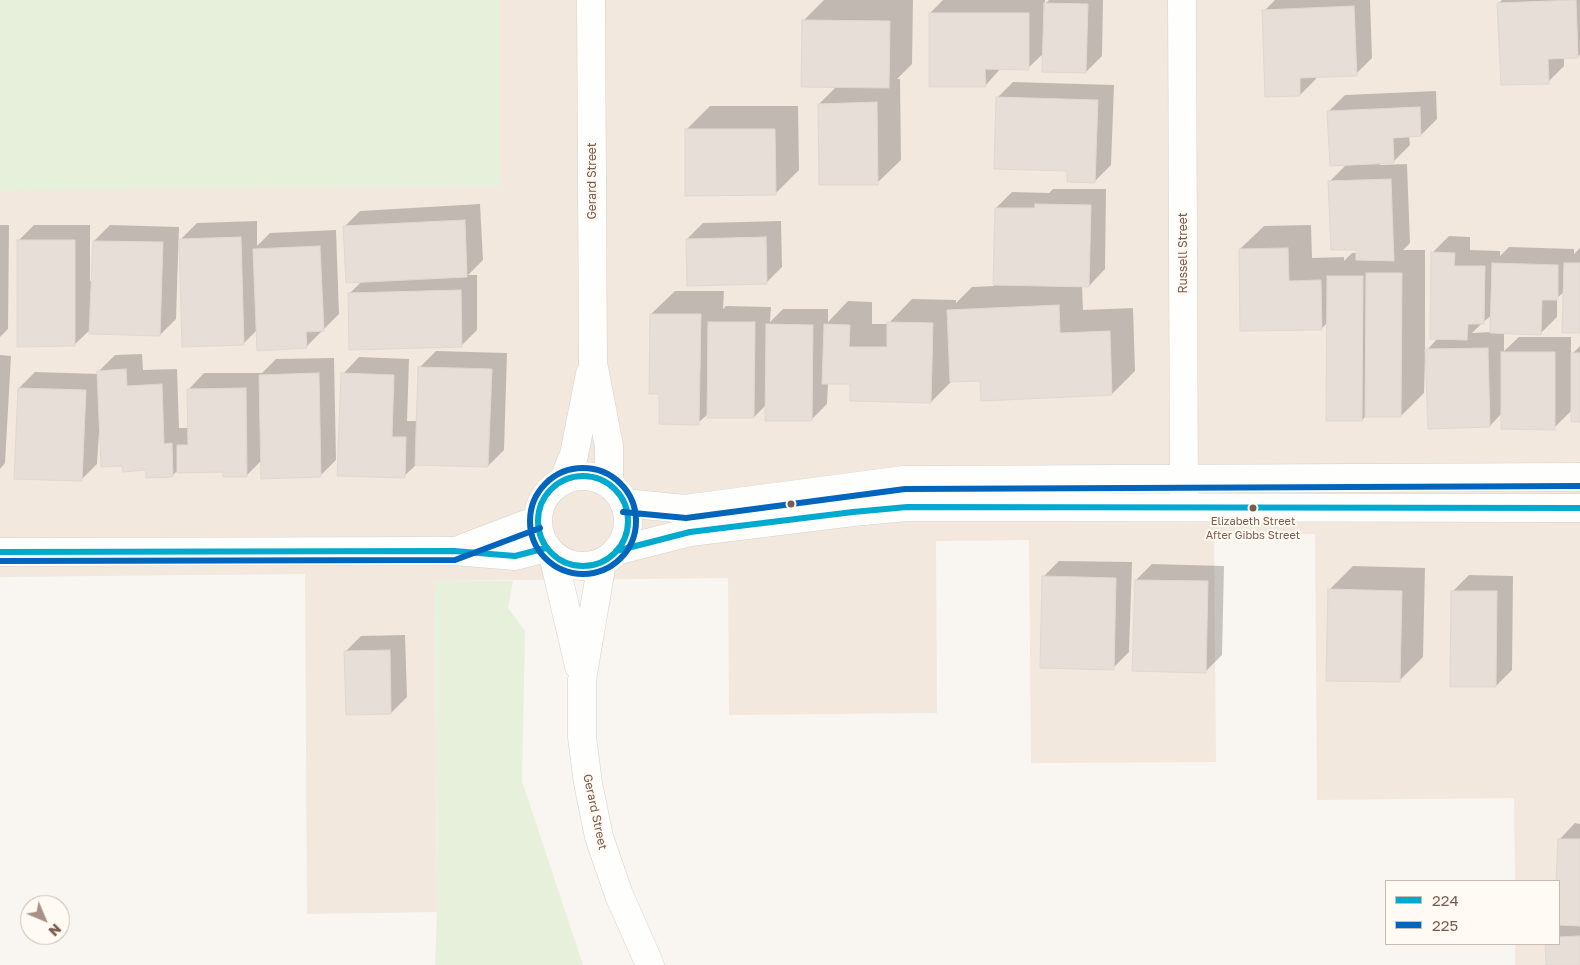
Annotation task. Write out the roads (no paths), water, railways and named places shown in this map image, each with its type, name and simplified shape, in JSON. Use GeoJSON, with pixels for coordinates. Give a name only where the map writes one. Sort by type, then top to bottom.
{"type":"FeatureCollection","features":[{"type":"Feature","properties":{"kind":"street","name":"Gerard Street"},"geometry":{"type":"LineString","coordinates":[[563,481],[574,455],[592,363],[591,0]]}},
{"type":"Feature","properties":{"kind":"street","name":"Russell Street"},"geometry":{"type":"LineString","coordinates":[[1182,0],[1184,507]]}},
{"type":"Feature","properties":{"kind":"street","name":"Gerard Street"},"geometry":{"type":"LineString","coordinates":[[592,363],[609,446],[616,494]]}},
{"type":"Feature","properties":{"kind":"street"},"geometry":{"type":"LineString","coordinates":[[609,556],[623,540],[627,528],[627,515],[616,494],[598,479],[586,476],[574,477],[552,488],[544,497],[540,508],[537,520],[540,535],[550,552],[564,562],[577,566],[590,565],[609,556],[690,532],[907,507],[1580,508]]}},
{"type":"Feature","properties":{"kind":"street"},"geometry":{"type":"LineString","coordinates":[[616,494],[685,509],[904,480],[1580,476]]}},
{"type":"Feature","properties":{"kind":"street"},"geometry":{"type":"LineString","coordinates":[[454,551],[537,520]]}},
{"type":"Feature","properties":{"kind":"street"},"geometry":{"type":"LineString","coordinates":[[0,552],[454,551],[515,556],[550,552]]}},
{"type":"Feature","properties":{"kind":"street","name":"Gerard Street"},"geometry":{"type":"LineString","coordinates":[[550,552],[582,680]]}},
{"type":"Feature","properties":{"kind":"street","name":"Gerard Street"},"geometry":{"type":"LineString","coordinates":[[609,556],[582,680],[582,737],[588,783],[599,837],[619,895],[650,965]]}},
{"type":"Feature","properties":{"kind":"place","name":"Elizabeth Street After Gibbs Street"},"geometry":{"type":"Point","coordinates":[1253,508]}}]}
